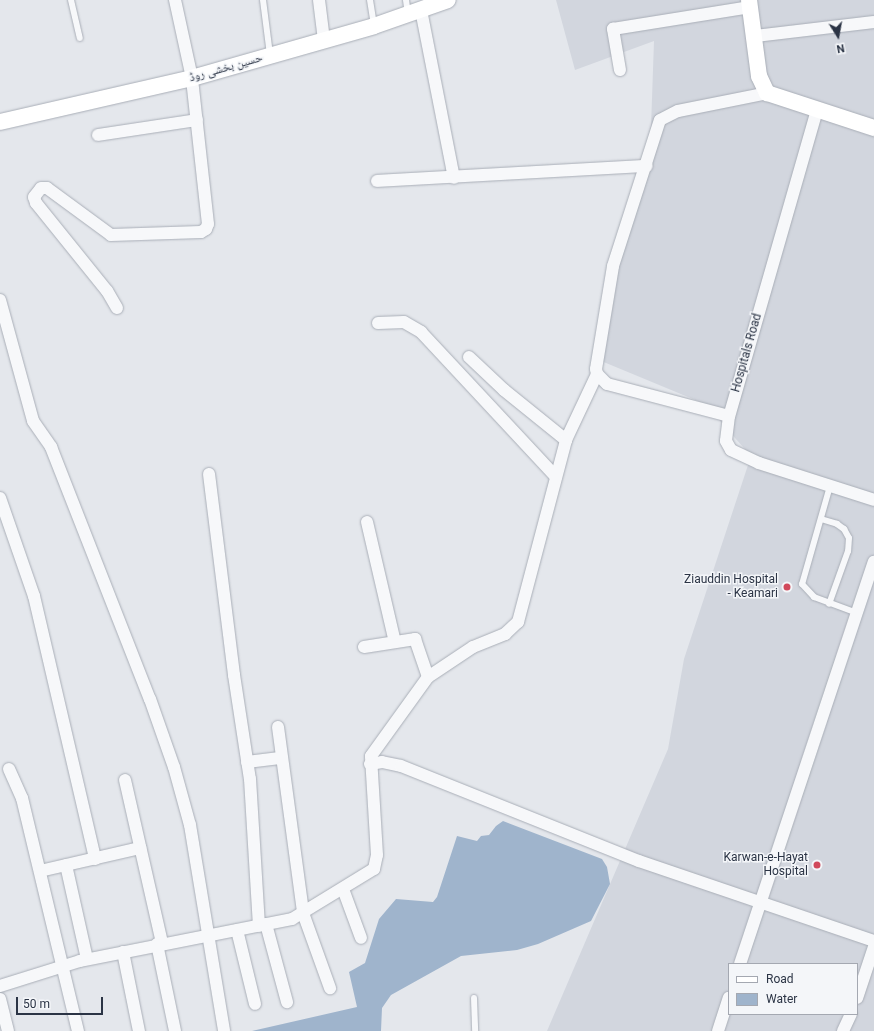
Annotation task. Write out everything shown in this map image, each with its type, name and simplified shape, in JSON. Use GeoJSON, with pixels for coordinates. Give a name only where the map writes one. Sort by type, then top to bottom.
{"type":"FeatureCollection","features":[{"type":"Feature","properties":{"kind":"street"},"geometry":{"type":"LineString","coordinates":[[117,308],[107,291],[36,202],[34,197],[41,188],[47,188],[111,235],[201,232],[208,224],[192,78],[175,0]]}},
{"type":"Feature","properties":{"kind":"street"},"geometry":{"type":"LineString","coordinates":[[319,0],[324,40]]}},
{"type":"Feature","properties":{"kind":"street","name":"حسین بخشی روڈ"},"geometry":{"type":"LineString","coordinates":[[0,122],[192,78],[374,26],[412,8],[443,1]]}},
{"type":"Feature","properties":{"kind":"street"},"geometry":{"type":"LineString","coordinates":[[620,70],[613,29],[750,4],[759,76],[767,93]]}},
{"type":"Feature","properties":{"kind":"street"},"geometry":{"type":"LineString","coordinates":[[412,8],[454,178]]}},
{"type":"Feature","properties":{"kind":"street"},"geometry":{"type":"LineString","coordinates":[[755,36],[874,22]]}},
{"type":"Feature","properties":{"kind":"street"},"geometry":{"type":"LineString","coordinates":[[0,986],[87,959],[292,919],[374,869],[377,864],[370,764],[375,748],[428,677],[474,647],[505,634],[515,627],[566,440],[597,374],[613,266],[647,166],[660,120],[667,114],[767,93],[874,128]]}},
{"type":"Feature","properties":{"kind":"street","name":"Hospitals Road"},"geometry":{"type":"LineString","coordinates":[[817,110],[729,416],[726,441],[731,450],[759,463],[874,500]]}},
{"type":"Feature","properties":{"kind":"street"},"geometry":{"type":"LineString","coordinates":[[98,134],[197,120]]}},
{"type":"Feature","properties":{"kind":"street"},"geometry":{"type":"LineString","coordinates":[[377,181],[454,178],[647,166]]}},
{"type":"Feature","properties":{"kind":"street"},"geometry":{"type":"LineString","coordinates":[[0,300],[33,421],[53,454],[150,699],[174,767],[190,824],[207,936],[224,1031]]}},
{"type":"Feature","properties":{"kind":"street"},"geometry":{"type":"LineString","coordinates":[[378,323],[404,322],[421,332],[556,477]]}},
{"type":"Feature","properties":{"kind":"street"},"geometry":{"type":"LineString","coordinates":[[469,357],[504,390],[566,440]]}},
{"type":"Feature","properties":{"kind":"street"},"geometry":{"type":"LineString","coordinates":[[597,374],[606,384],[729,416]]}},
{"type":"Feature","properties":{"kind":"street"},"geometry":{"type":"LineString","coordinates":[[209,474],[247,762],[262,925],[287,1002]]}},
{"type":"Feature","properties":{"kind":"street"},"geometry":{"type":"LineString","coordinates":[[0,498],[34,596],[96,859]]}},
{"type":"Feature","properties":{"kind":"street"},"geometry":{"type":"LineString","coordinates":[[367,522],[395,642]]}},
{"type":"Feature","properties":{"kind":"street"},"geometry":{"type":"LineString","coordinates":[[740,963],[874,562]]}},
{"type":"Feature","properties":{"kind":"street"},"geometry":{"type":"LineString","coordinates":[[364,647],[415,639],[428,677]]}},
{"type":"Feature","properties":{"kind":"street"},"geometry":{"type":"LineString","coordinates":[[278,727],[303,913],[330,988]]}},
{"type":"Feature","properties":{"kind":"street"},"geometry":{"type":"LineString","coordinates":[[247,762],[282,758]]}},
{"type":"Feature","properties":{"kind":"street"},"geometry":{"type":"LineString","coordinates":[[370,764],[382,762],[401,766],[632,858],[874,941]]}},
{"type":"Feature","properties":{"kind":"street"},"geometry":{"type":"LineString","coordinates":[[9,769],[22,798],[78,1031]]}},
{"type":"Feature","properties":{"kind":"street"},"geometry":{"type":"LineString","coordinates":[[125,780],[160,944],[175,1031]]}},
{"type":"Feature","properties":{"kind":"street"},"geometry":{"type":"LineString","coordinates":[[40,871],[140,848]]}},
{"type":"Feature","properties":{"kind":"street"},"geometry":{"type":"LineString","coordinates":[[66,866],[87,959]]}},
{"type":"Feature","properties":{"kind":"street"},"geometry":{"type":"LineString","coordinates":[[343,889],[361,938]]}},
{"type":"Feature","properties":{"kind":"street"},"geometry":{"type":"LineString","coordinates":[[237,930],[255,1004]]}},
{"type":"Feature","properties":{"kind":"street"},"geometry":{"type":"LineString","coordinates":[[858,995],[874,947]]}},
{"type":"Feature","properties":{"kind":"street"},"geometry":{"type":"LineString","coordinates":[[123,952],[139,1031]]}},
{"type":"Feature","properties":{"kind":"street"},"geometry":{"type":"LineString","coordinates":[[0,999],[8,1031]]}},
{"type":"Feature","properties":{"kind":"street"},"geometry":{"type":"LineString","coordinates":[[718,1031],[728,1001]]}},
{"type":"Feature","properties":{"kind":"street"},"geometry":{"type":"LineString","coordinates":[[843,1031],[848,1015]]}},
{"type":"Feature","properties":{"kind":"lane"},"geometry":{"type":"LineString","coordinates":[[71,0],[80,38]]}},
{"type":"Feature","properties":{"kind":"lane"},"geometry":{"type":"LineString","coordinates":[[263,0],[270,55]]}},
{"type":"Feature","properties":{"kind":"lane"},"geometry":{"type":"LineString","coordinates":[[370,0],[374,26]]}},
{"type":"Feature","properties":{"kind":"lane"},"geometry":{"type":"LineString","coordinates":[[830,486],[802,584],[814,598],[857,613]]}},
{"type":"Feature","properties":{"kind":"lane"},"geometry":{"type":"LineString","coordinates":[[821,519],[837,524],[844,529],[849,538],[848,551],[829,604]]}},
{"type":"Feature","properties":{"kind":"lane"},"geometry":{"type":"LineString","coordinates":[[474,998],[475,1031]]}},
{"type":"Feature","properties":{"kind":"shaded area"},"geometry":{"type":"Polygon","coordinates":[[[556,0],[874,0],[874,1031],[547,1031],[668,749],[684,659],[751,456],[705,404],[594,358],[651,127],[654,41],[575,70],[556,0]]]}},
{"type":"Feature","properties":{"kind":"water"},"geometry":{"type":"Polygon","coordinates":[[[503,821],[602,859],[607,867],[610,884],[591,921],[538,944],[517,950],[461,956],[391,995],[382,1008],[381,1031],[252,1031],[357,1007],[349,972],[365,963],[379,919],[396,899],[433,902],[437,897],[457,836],[477,841],[481,836],[489,835],[496,826],[503,821]]]}},
{"type":"Feature","properties":{"kind":"place","name":"Ziauddin Hospital - Keamari"},"geometry":{"type":"Point","coordinates":[787,587]}},
{"type":"Feature","properties":{"kind":"place","name":"Karwan-e-Hayat Hospital"},"geometry":{"type":"Point","coordinates":[817,865]}}]}
